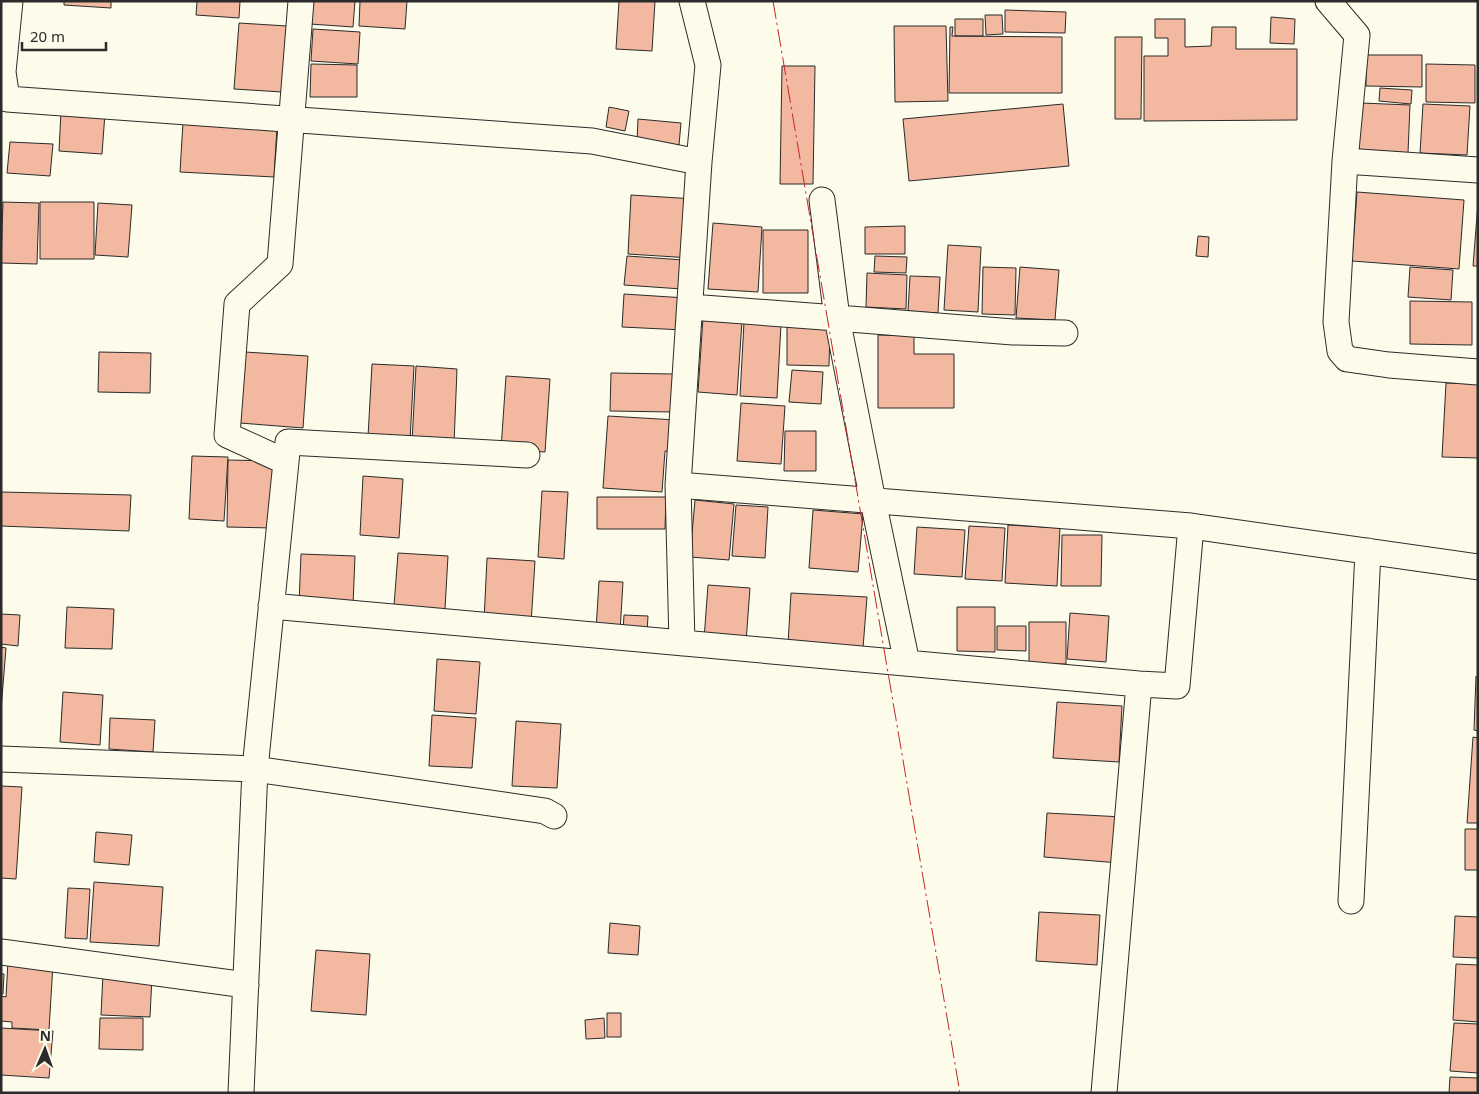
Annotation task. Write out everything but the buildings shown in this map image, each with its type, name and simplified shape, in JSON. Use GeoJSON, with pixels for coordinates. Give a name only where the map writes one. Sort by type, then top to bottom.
{"type":"FeatureCollection","features":[{"type":"Feature","properties":{"kind":"street"},"geometry":{"type":"LineString","coordinates":[[10,1],[2,72],[7,99],[592,141],[699,162]]}},
{"type":"Feature","properties":{"kind":"street"},"geometry":{"type":"LineString","coordinates":[[286,462],[227,435],[237,304],[280,264],[301,1]]}},
{"type":"Feature","properties":{"kind":"street"},"geometry":{"type":"LineString","coordinates":[[682,643],[678,485],[698,204],[699,162],[708,65],[692,1]]}},
{"type":"Feature","properties":{"kind":"street"},"geometry":{"type":"LineString","coordinates":[[1328,1],[1356,35],[1345,161],[1336,322],[1340,351],[1348,359],[1389,365],[1478,372]]}},
{"type":"Feature","properties":{"kind":"street"},"geometry":{"type":"LineString","coordinates":[[1345,161],[1478,170]]}},
{"type":"Feature","properties":{"kind":"street"},"geometry":{"type":"LineString","coordinates":[[822,200],[838,318],[873,501],[907,663]]}},
{"type":"Feature","properties":{"kind":"street"},"geometry":{"type":"LineString","coordinates":[[690,307],[1013,332],[1065,333]]}},
{"type":"Feature","properties":{"kind":"street"},"geometry":{"type":"LineString","coordinates":[[241,1093],[255,769],[288,442],[528,455]]}},
{"type":"Feature","properties":{"kind":"street"},"geometry":{"type":"LineString","coordinates":[[678,485],[1191,526],[1478,567]]}},
{"type":"Feature","properties":{"kind":"street"},"geometry":{"type":"LineString","coordinates":[[271,606],[1177,686],[1191,526]]}},
{"type":"Feature","properties":{"kind":"street"},"geometry":{"type":"LineString","coordinates":[[1351,901],[1368,551]]}},
{"type":"Feature","properties":{"kind":"street"},"geometry":{"type":"LineString","coordinates":[[1104,1093],[1139,684]]}},
{"type":"Feature","properties":{"kind":"street"},"geometry":{"type":"LineString","coordinates":[[1,759],[255,769],[545,811],[554,816]]}},
{"type":"Feature","properties":{"kind":"street"},"geometry":{"type":"LineString","coordinates":[[1,952],[246,985]]}},
{"type":"Feature","properties":{"kind":"power"},"geometry":{"type":"LineString","coordinates":[[773,1],[960,1093]]}}]}
